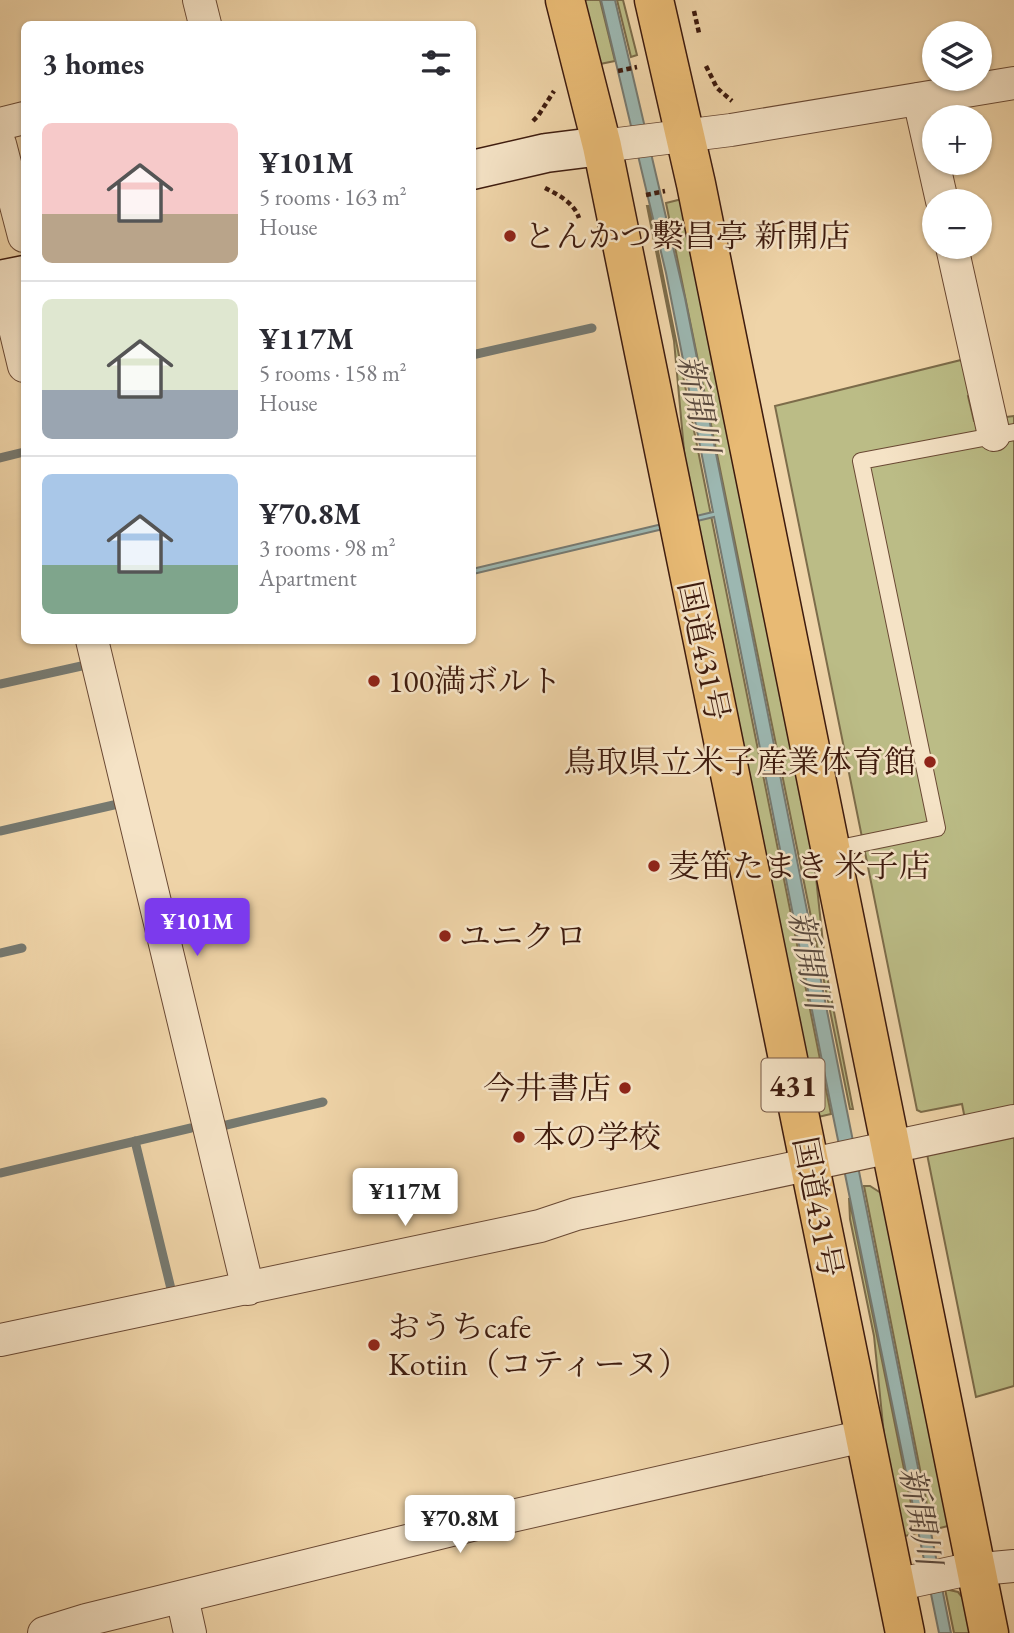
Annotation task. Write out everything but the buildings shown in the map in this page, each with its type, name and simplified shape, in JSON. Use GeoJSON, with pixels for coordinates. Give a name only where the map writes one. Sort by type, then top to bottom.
{"type":"FeatureCollection","features":[{"type":"Feature","properties":{"kind":"highway","name":"国道431号"},"geometry":{"type":"LineString","coordinates":[[565,0],[610,145],[679,526],[814,1162],[864,1436],[902,1584],[905,1633]]}},
{"type":"Feature","properties":{"kind":"highway"},"geometry":{"type":"LineString","coordinates":[[654,0],[676,136],[830,850],[968,1571],[989,1633]]}},
{"type":"Feature","properties":{"kind":"street"},"geometry":{"type":"LineString","coordinates":[[199,0],[204,21]]}},
{"type":"Feature","properties":{"kind":"street"},"geometry":{"type":"LineString","coordinates":[[476,169],[547,153],[731,130],[1014,83]]}},
{"type":"Feature","properties":{"kind":"street"},"geometry":{"type":"LineString","coordinates":[[919,99],[939,189]]}},
{"type":"Feature","properties":{"kind":"street"},"geometry":{"type":"LineString","coordinates":[[0,124],[21,119]]}},
{"type":"Feature","properties":{"kind":"street"},"geometry":{"type":"LineString","coordinates":[[0,144],[21,224]]}},
{"type":"Feature","properties":{"kind":"street"},"geometry":{"type":"LineString","coordinates":[[955,259],[1004,434]]}},
{"type":"Feature","properties":{"kind":"street"},"geometry":{"type":"LineString","coordinates":[[9,278],[21,348]]}},
{"type":"Feature","properties":{"kind":"street"},"geometry":{"type":"LineString","coordinates":[[93,644],[248,1289]]}},
{"type":"Feature","properties":{"kind":"street"},"geometry":{"type":"LineString","coordinates":[[0,1340],[540,1226],[576,1214],[1014,1121]]}},
{"type":"Feature","properties":{"kind":"street"},"geometry":{"type":"LineString","coordinates":[[44,1633],[472,1525],[864,1436]]}},
{"type":"Feature","properties":{"kind":"street"},"geometry":{"type":"LineString","coordinates":[[902,1584],[968,1571],[1014,1566]]}},
{"type":"Feature","properties":{"kind":"street"},"geometry":{"type":"LineString","coordinates":[[182,1597],[190,1633]]}},
{"type":"Feature","properties":{"kind":"lane"},"geometry":{"type":"LineString","coordinates":[[830,850],[937,828],[861,461],[1004,434]]}},
{"type":"Feature","properties":{"kind":"path"},"geometry":{"type":"LineString","coordinates":[[692,0],[701,44]]}},
{"type":"Feature","properties":{"kind":"path"},"geometry":{"type":"LineString","coordinates":[[703,53],[717,88],[732,101],[741,103]]}},
{"type":"Feature","properties":{"kind":"path"},"geometry":{"type":"LineString","coordinates":[[527,126],[538,116],[558,84]]}},
{"type":"Feature","properties":{"kind":"path"},"geometry":{"type":"LineString","coordinates":[[537,187],[544,187],[568,201],[577,211],[581,224]]}},
{"type":"Feature","properties":{"kind":"green space"},"geometry":{"type":"Polygon","coordinates":[[[584,0],[600,0],[615,61],[600,64],[584,0]]]}},
{"type":"Feature","properties":{"kind":"green space"},"geometry":{"type":"Polygon","coordinates":[[[617,0],[623,0],[637,55],[631,57],[617,0]]]}},
{"type":"Feature","properties":{"kind":"green space"},"geometry":{"type":"Polygon","coordinates":[[[682,199],[812,840],[826,971],[853,1109],[850,1109],[666,203],[682,199]]]}},
{"type":"Feature","properties":{"kind":"green space"},"geometry":{"type":"Polygon","coordinates":[[[647,206],[831,1114],[818,1117],[686,472],[674,341],[647,206]]]}},
{"type":"Feature","properties":{"kind":"green space","name":"鳥取県立米子産業体育館"},"geometry":{"type":"Polygon","coordinates":[[[961,360],[977,391],[968,396],[974,421],[1014,416],[1014,1109],[965,1119],[962,1104],[921,1112],[917,1110],[775,406],[961,360]]]}},
{"type":"Feature","properties":{"kind":"green space"},"geometry":{"type":"Polygon","coordinates":[[[1014,1137],[1014,1386],[976,1397],[927,1154],[1014,1137]]]}},
{"type":"Feature","properties":{"kind":"green space"},"geometry":{"type":"Polygon","coordinates":[[[864,1186],[870,1186],[884,1195],[952,1525],[932,1530],[864,1186]]]}},
{"type":"Feature","properties":{"kind":"green space"},"geometry":{"type":"Polygon","coordinates":[[[849,1198],[917,1533],[901,1537],[887,1465],[874,1336],[850,1219],[849,1198]]]}},
{"type":"Feature","properties":{"kind":"green space"},"geometry":{"type":"Polygon","coordinates":[[[945,1589],[958,1592],[967,1603],[973,1633],[954,1633],[945,1589]]]}},
{"type":"Feature","properties":{"kind":"water","name":"新開川"},"geometry":{"type":"Polygon","coordinates":[[[601,0],[615,0],[685,298],[951,1633],[939,1633],[714,517],[476,573],[476,568],[713,512],[666,273],[601,0]]]}},
{"type":"Feature","properties":{"kind":"waterway"},"geometry":{"type":"LineString","coordinates":[[476,354],[592,328]]}},
{"type":"Feature","properties":{"kind":"waterway"},"geometry":{"type":"LineString","coordinates":[[0,458],[21,453]]}},
{"type":"Feature","properties":{"kind":"waterway"},"geometry":{"type":"LineString","coordinates":[[0,684],[86,665]]}},
{"type":"Feature","properties":{"kind":"waterway"},"geometry":{"type":"LineString","coordinates":[[0,831],[118,804]]}},
{"type":"Feature","properties":{"kind":"waterway"},"geometry":{"type":"LineString","coordinates":[[0,953],[22,948]]}},
{"type":"Feature","properties":{"kind":"waterway"},"geometry":{"type":"LineString","coordinates":[[218,1127],[323,1102]]}},
{"type":"Feature","properties":{"kind":"waterway"},"geometry":{"type":"LineString","coordinates":[[0,1173],[191,1128]]}},
{"type":"Feature","properties":{"kind":"waterway"},"geometry":{"type":"LineString","coordinates":[[135,1141],[173,1297]]}},
{"type":"Feature","properties":{"kind":"place","name":"とんかつ繫昌亭 新開店"},"geometry":{"type":"Point","coordinates":[510,236]}},
{"type":"Feature","properties":{"kind":"place","name":"100満ボルト"},"geometry":{"type":"Point","coordinates":[374,681]}},
{"type":"Feature","properties":{"kind":"place","name":"鳥取県立米子産業体育館"},"geometry":{"type":"Point","coordinates":[930,762]}},
{"type":"Feature","properties":{"kind":"place","name":"麦笛たまき 米子店"},"geometry":{"type":"Point","coordinates":[654,866]}},
{"type":"Feature","properties":{"kind":"place","name":"ユニクロ"},"geometry":{"type":"Point","coordinates":[445,936]}},
{"type":"Feature","properties":{"kind":"place","name":"今井書店"},"geometry":{"type":"Point","coordinates":[625,1088]}},
{"type":"Feature","properties":{"kind":"place","name":"本の学校"},"geometry":{"type":"Point","coordinates":[519,1137]}},
{"type":"Feature","properties":{"kind":"place","name":"おうちcafe Kotiin（コティーヌ）"},"geometry":{"type":"Point","coordinates":[374,1345]}}]}
